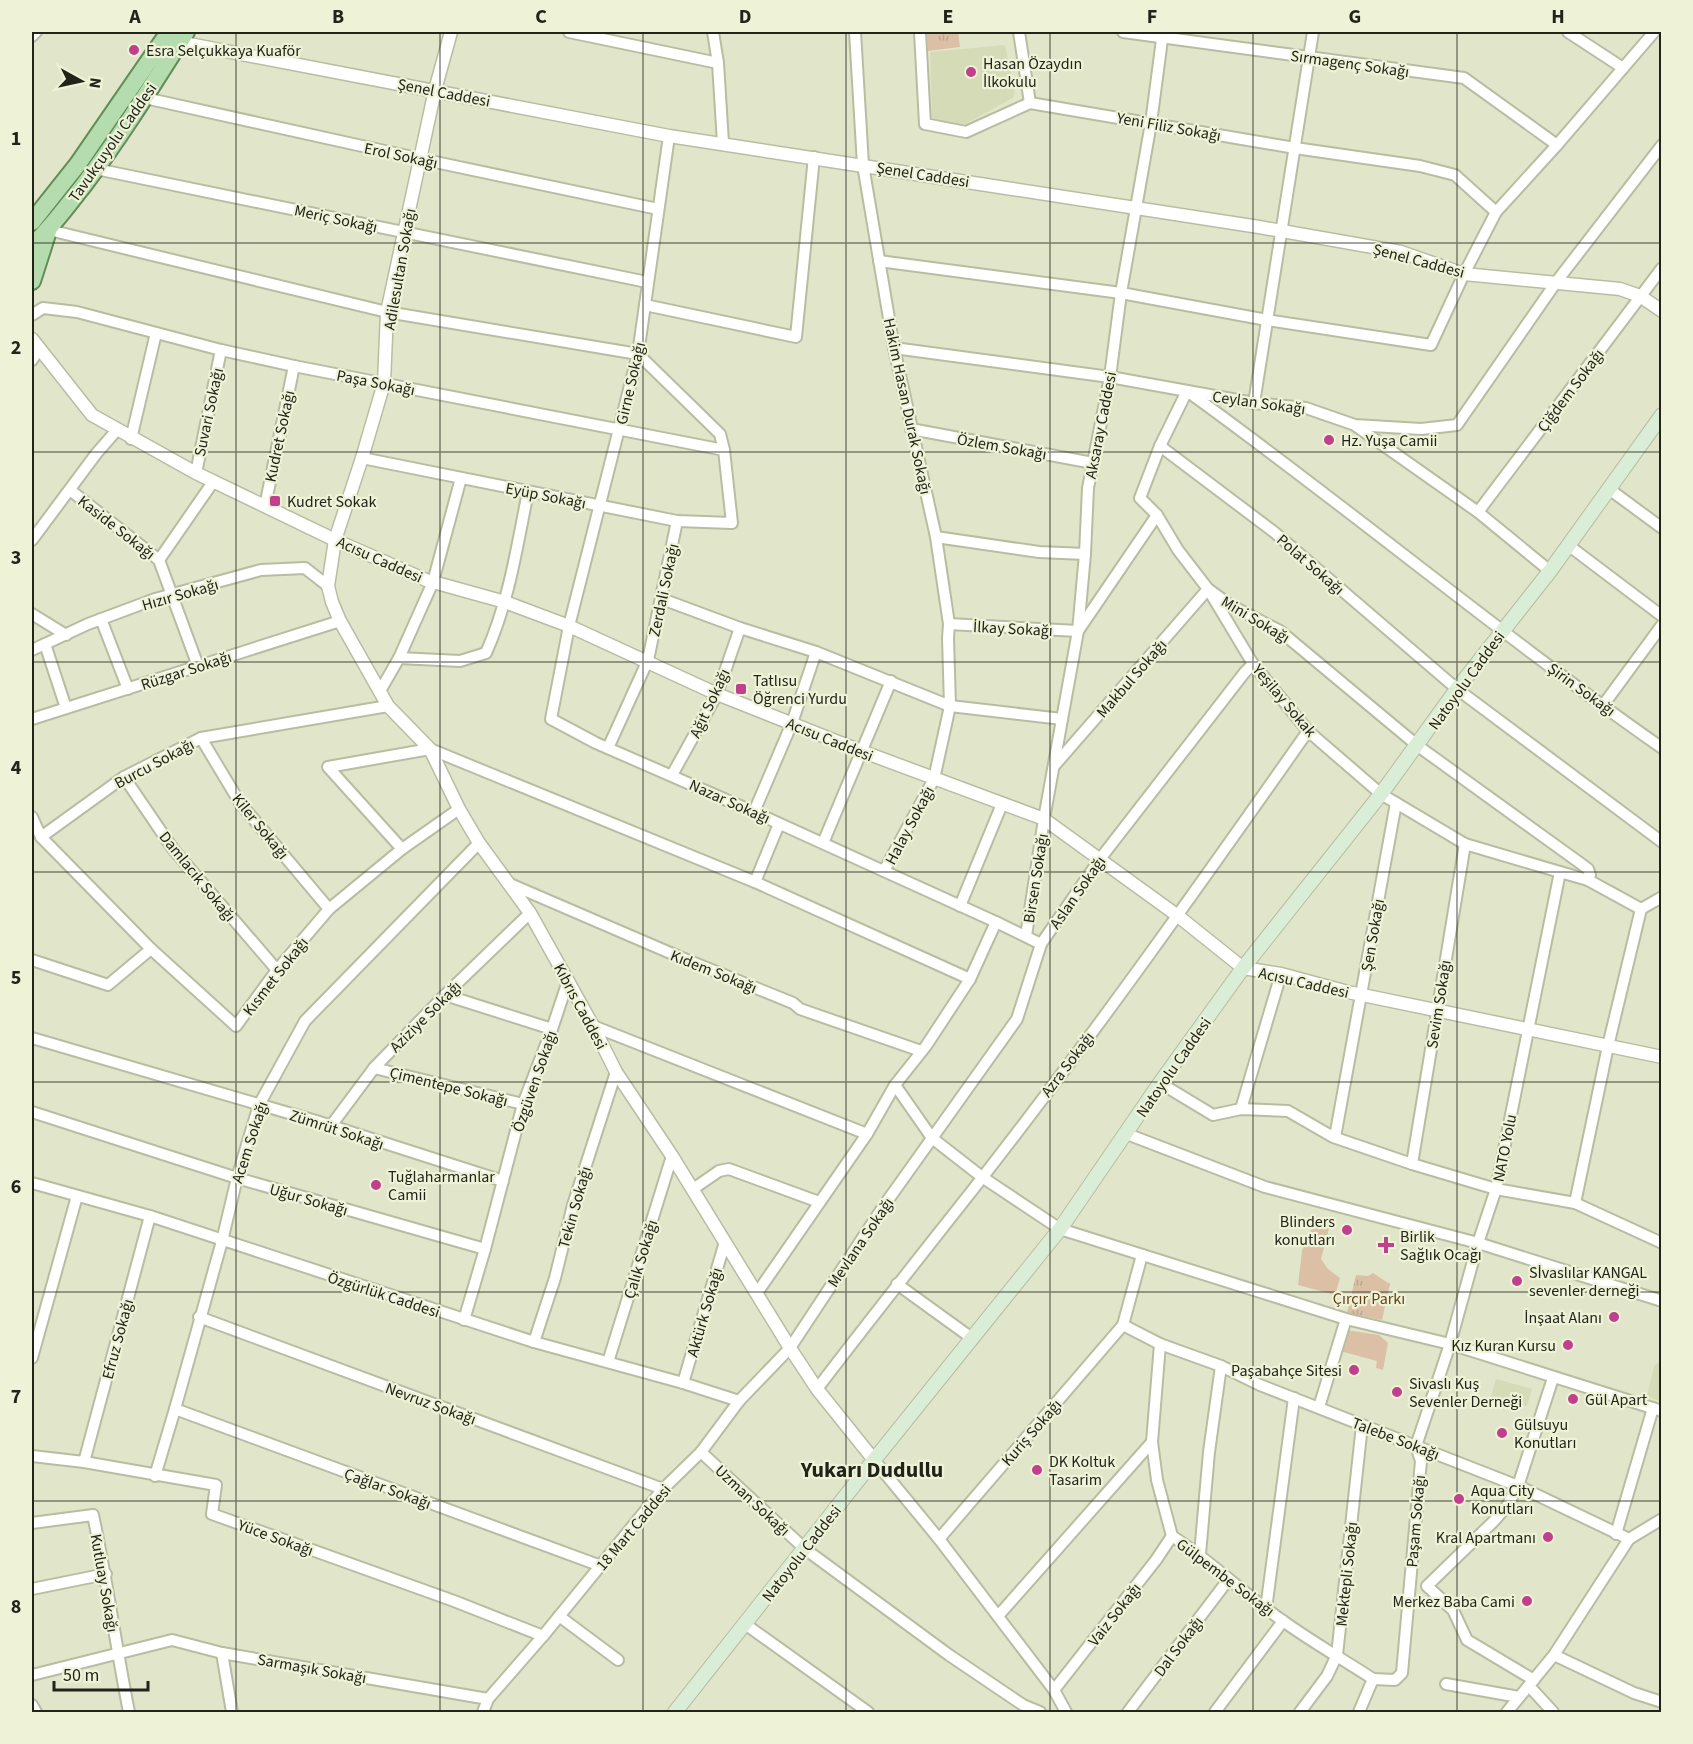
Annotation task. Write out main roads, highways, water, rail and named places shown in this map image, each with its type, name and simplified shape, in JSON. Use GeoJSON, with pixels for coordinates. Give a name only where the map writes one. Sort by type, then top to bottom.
{"type":"FeatureCollection","features":[{"type":"Feature","properties":{"kind":"main road","name":"Tavukçuyolu Caddesi"},"geometry":{"type":"LineString","coordinates":[[32,246],[49,230],[96,169],[145,98],[178,35]]}},
{"type":"Feature","properties":{"kind":"main road"},"geometry":{"type":"LineString","coordinates":[[32,222],[178,35]]}},
{"type":"Feature","properties":{"kind":"main road"},"geometry":{"type":"LineString","coordinates":[[32,282],[49,230]]}},
{"type":"Feature","properties":{"kind":"main road","name":"Natoyolu Caddesi"},"geometry":{"type":"LineString","coordinates":[[675,1713],[1060,1229],[1160,1083],[1243,968],[1418,746],[1456,689],[1550,571],[1609,489],[1657,433],[1662,415]]}},
{"type":"Feature","properties":{"kind":"place","name":"Esra Selçukkaya Kuaför"},"geometry":{"type":"Point","coordinates":[134,50]}},
{"type":"Feature","properties":{"kind":"place","name":"Hasan Özaydın İlkokulu"},"geometry":{"type":"Point","coordinates":[971,72]}},
{"type":"Feature","properties":{"kind":"place","name":"Hz. Yuşa Camii"},"geometry":{"type":"Point","coordinates":[1329,440]}},
{"type":"Feature","properties":{"kind":"place","name":"Kudret Sokak"},"geometry":{"type":"Point","coordinates":[275,501]}},
{"type":"Feature","properties":{"kind":"place","name":"Tatlısu Öğrenci Yurdu"},"geometry":{"type":"Point","coordinates":[741,689]}},
{"type":"Feature","properties":{"kind":"place","name":"Tuğlaharmanlar Camii"},"geometry":{"type":"Point","coordinates":[376,1185]}},
{"type":"Feature","properties":{"kind":"place","name":"Blinders konutları"},"geometry":{"type":"Point","coordinates":[1347,1230]}},
{"type":"Feature","properties":{"kind":"place","name":"Birlik Sağlık Ocağı"},"geometry":{"type":"Point","coordinates":[1386,1245]}},
{"type":"Feature","properties":{"kind":"place","name":"Sİvaslılar KANGAL sevenler derneği"},"geometry":{"type":"Point","coordinates":[1517,1281]}},
{"type":"Feature","properties":{"kind":"place","name":"İnşaat Alanı"},"geometry":{"type":"Point","coordinates":[1614,1317]}},
{"type":"Feature","properties":{"kind":"place","name":"Kız Kuran Kursu"},"geometry":{"type":"Point","coordinates":[1568,1345]}},
{"type":"Feature","properties":{"kind":"place","name":"Paşabahçe Sitesi"},"geometry":{"type":"Point","coordinates":[1354,1370]}},
{"type":"Feature","properties":{"kind":"place","name":"Sivaslı Kuş Sevenler Derneği"},"geometry":{"type":"Point","coordinates":[1397,1392]}},
{"type":"Feature","properties":{"kind":"place","name":"Gül Apart"},"geometry":{"type":"Point","coordinates":[1573,1399]}},
{"type":"Feature","properties":{"kind":"place","name":"Gülsuyu Konutları"},"geometry":{"type":"Point","coordinates":[1502,1433]}},
{"type":"Feature","properties":{"kind":"place","name":"DK Koltuk Tasarim"},"geometry":{"type":"Point","coordinates":[1037,1470]}},
{"type":"Feature","properties":{"kind":"place","name":"Aqua City Konutları"},"geometry":{"type":"Point","coordinates":[1459,1499]}},
{"type":"Feature","properties":{"kind":"place","name":"Kral Apartmanı"},"geometry":{"type":"Point","coordinates":[1548,1537]}},
{"type":"Feature","properties":{"kind":"place","name":"Merkez Baba Cami"},"geometry":{"type":"Point","coordinates":[1527,1601]}},
{"type":"Feature","properties":{"kind":"district","name":"Yukarı Dudullu"},"geometry":{"type":"Point","coordinates":[872,1469]}},
{"type":"Feature","properties":{"kind":"park label","name":"Çırçır Parkı"},"geometry":{"type":"Point","coordinates":[1369,1298]}}]}
